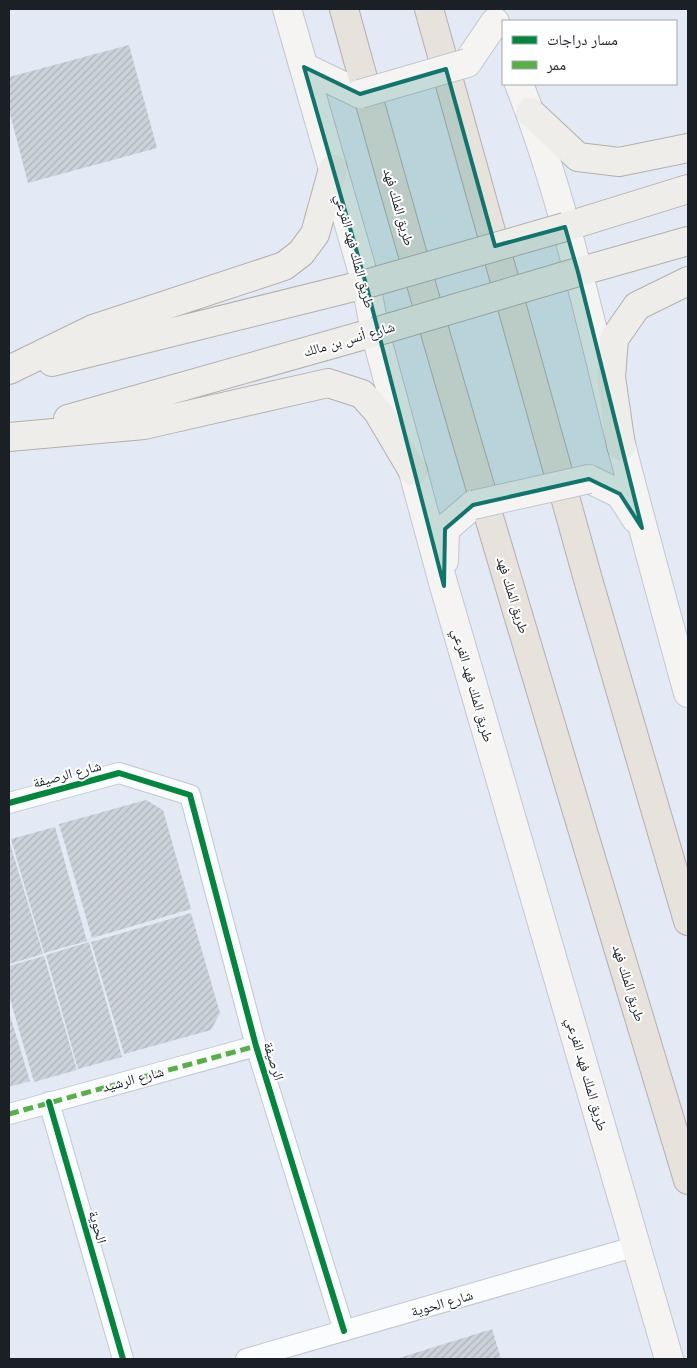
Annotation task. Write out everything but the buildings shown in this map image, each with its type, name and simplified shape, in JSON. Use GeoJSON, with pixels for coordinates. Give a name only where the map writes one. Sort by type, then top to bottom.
{"type":"FeatureCollection","features":[{"type":"Feature","properties":{"kind":"highway","name":"طريق الملك فهد"},"geometry":{"type":"LineString","coordinates":[[344,9],[449,381],[688,1180]]}},
{"type":"Feature","properties":{"kind":"highway"},"geometry":{"type":"LineString","coordinates":[[429,9],[589,583],[688,921]]}},
{"type":"Feature","properties":{"kind":"main road","name":"طريق الملك فهد الفرعي"},"geometry":{"type":"LineString","coordinates":[[287,9],[366,284],[375,332],[444,586],[670,1359]]}},
{"type":"Feature","properties":{"kind":"main road"},"geometry":{"type":"LineString","coordinates":[[304,67],[360,94],[467,63],[497,25]]}},
{"type":"Feature","properties":{"kind":"main road"},"geometry":{"type":"LineString","coordinates":[[519,85],[530,112],[578,272],[642,528],[687,685]]}},
{"type":"Feature","properties":{"kind":"main road"},"geometry":{"type":"LineString","coordinates":[[530,112],[578,157],[619,162],[688,148]]}},
{"type":"Feature","properties":{"kind":"main road"},"geometry":{"type":"LineString","coordinates":[[9,371],[93,330],[284,266],[301,253],[316,234],[333,169]]}},
{"type":"Feature","properties":{"kind":"main road"},"geometry":{"type":"LineString","coordinates":[[9,371],[366,284],[688,189]]}},
{"type":"Feature","properties":{"kind":"main road","name":"شارع أنس بن مالك"},"geometry":{"type":"LineString","coordinates":[[9,436],[688,241]]}},
{"type":"Feature","properties":{"kind":"main road"},"geometry":{"type":"LineString","coordinates":[[622,446],[611,377],[614,339],[637,306],[688,282]]}},
{"type":"Feature","properties":{"kind":"main road"},"geometry":{"type":"LineString","coordinates":[[9,436],[144,425],[328,383],[362,394],[378,412],[413,472]]}},
{"type":"Feature","properties":{"kind":"main road"},"geometry":{"type":"LineString","coordinates":[[444,586],[445,529],[472,506],[589,479],[620,494],[642,528]]}},
{"type":"Feature","properties":{"kind":"street","name":"شارع الرصيفة"},"geometry":{"type":"LineString","coordinates":[[9,803],[119,773],[190,795]]}},
{"type":"Feature","properties":{"kind":"street","name":"الرصيفة"},"geometry":{"type":"LineString","coordinates":[[190,795],[256,1046],[344,1331]]}},
{"type":"Feature","properties":{"kind":"street","name":"شارع الرشيد"},"geometry":{"type":"LineString","coordinates":[[9,1114],[256,1046]]}},
{"type":"Feature","properties":{"kind":"street","name":"الحوية"},"geometry":{"type":"LineString","coordinates":[[50,1102],[123,1359]]}},
{"type":"Feature","properties":{"kind":"street","name":"شارع الحوية"},"geometry":{"type":"LineString","coordinates":[[246,1359],[637,1246]]}},
{"type":"Feature","properties":{"kind":"highlighted area"},"geometry":{"type":"Polygon","coordinates":[[[304,67],[360,94],[446,69],[495,246],[565,227],[578,272],[642,528],[620,494],[589,479],[473,505],[445,529],[444,586],[366,284],[304,67]]]}},
{"type":"Feature","properties":{"kind":"marked path"},"geometry":{"type":"LineString","coordinates":[[9,1114],[256,1046]]}},
{"type":"Feature","properties":{"kind":"cycle path"},"geometry":{"type":"LineString","coordinates":[[9,803],[119,773],[190,795],[256,1046],[344,1331]]}},
{"type":"Feature","properties":{"kind":"cycle path"},"geometry":{"type":"LineString","coordinates":[[49,1102],[123,1359]]}}]}
